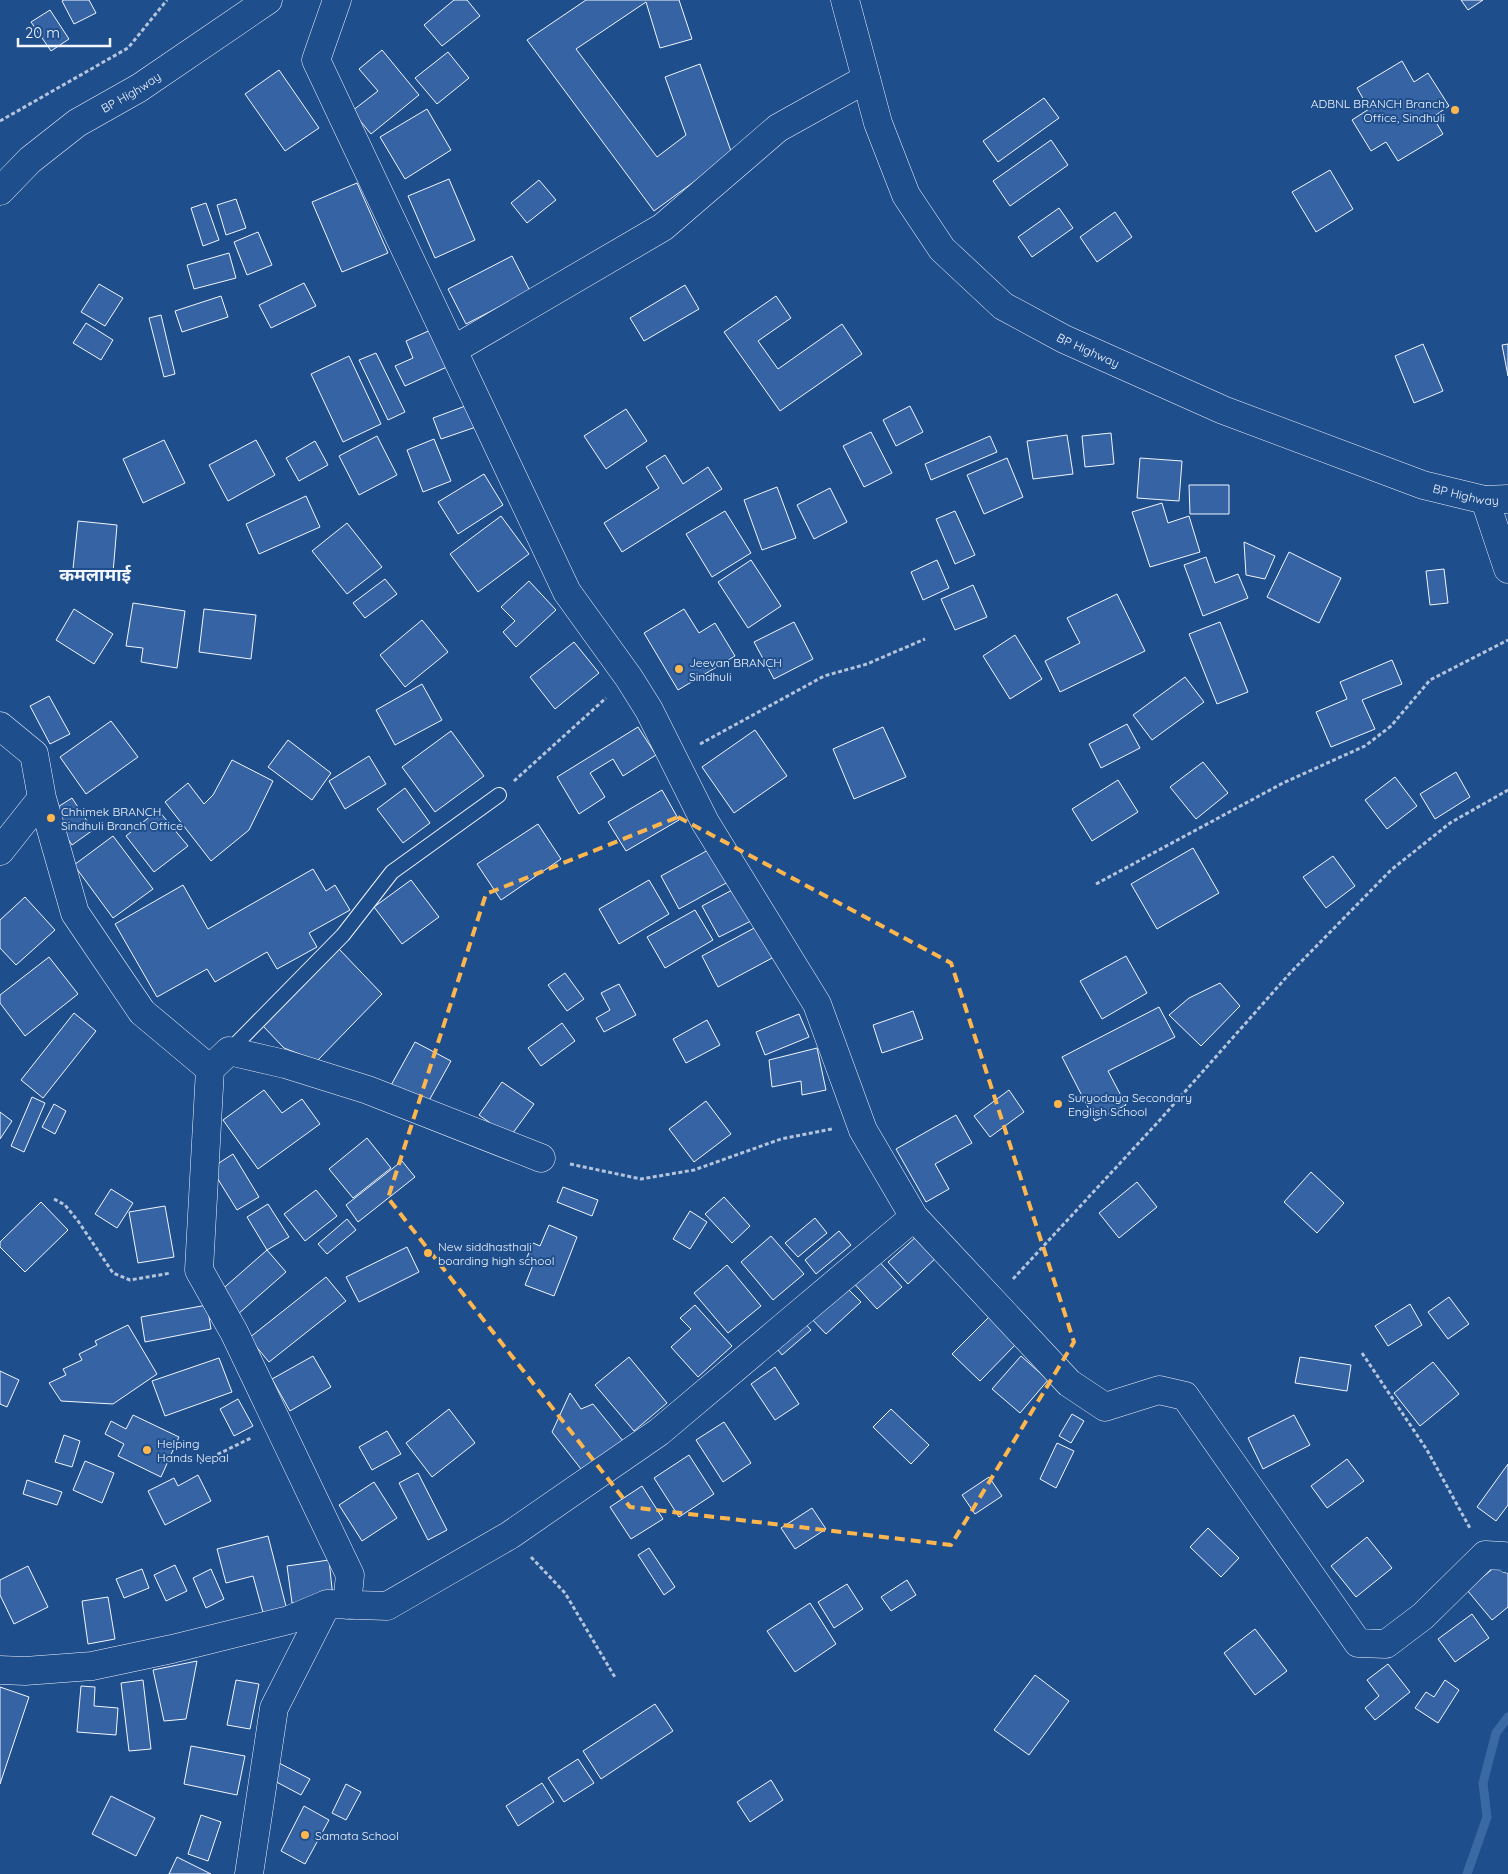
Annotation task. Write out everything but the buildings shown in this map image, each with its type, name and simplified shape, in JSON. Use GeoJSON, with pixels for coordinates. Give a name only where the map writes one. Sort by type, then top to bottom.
{"type":"FeatureCollection","features":[{"type":"Feature","properties":{"kind":"main road","name":"BP Highway"},"geometry":{"type":"LineString","coordinates":[[0,190],[30,160],[77,123],[139,88],[268,0]]}},
{"type":"Feature","properties":{"kind":"main road"},"geometry":{"type":"LineString","coordinates":[[337,0],[316,60],[453,350],[568,592],[629,678],[649,710],[705,822],[817,1004],[863,1130],[914,1216],[1069,1383],[1105,1407],[1159,1390],[1184,1396],[1358,1643],[1386,1644],[1496,1557]]}},
{"type":"Feature","properties":{"kind":"main road","name":"BP Highway"},"geometry":{"type":"LineString","coordinates":[[845,0],[878,123],[906,196],[942,249],[1003,306],[1064,340],[1223,410],[1423,485],[1497,500]]}},
{"type":"Feature","properties":{"kind":"main road"},"geometry":{"type":"LineString","coordinates":[[453,350],[663,227],[778,128],[866,79]]}},
{"type":"Feature","properties":{"kind":"main road"},"geometry":{"type":"LineString","coordinates":[[1497,500],[1508,569]]}},
{"type":"Feature","properties":{"kind":"main road"},"geometry":{"type":"LineString","coordinates":[[0,726],[34,754],[42,798],[75,913],[142,1012],[219,1060],[285,1064],[368,1090],[541,1158]]}},
{"type":"Feature","properties":{"kind":"main road"},"geometry":{"type":"LineString","coordinates":[[0,850],[42,798]]}},
{"type":"Feature","properties":{"kind":"main road"},"geometry":{"type":"LineString","coordinates":[[219,1060],[199,1270],[234,1332],[350,1575],[337,1605],[274,1708],[249,1874]]}},
{"type":"Feature","properties":{"kind":"main road"},"geometry":{"type":"LineString","coordinates":[[0,1670],[25,1671],[92,1666],[172,1649],[289,1620],[337,1605],[387,1606],[510,1535],[659,1432],[914,1216]]}},
{"type":"Feature","properties":{"kind":"lane"},"geometry":{"type":"LineString","coordinates":[[219,1060],[343,935],[392,872],[499,795]]}},
{"type":"Feature","properties":{"kind":"path"},"geometry":{"type":"LineString","coordinates":[[0,121],[128,48],[167,0]]}},
{"type":"Feature","properties":{"kind":"path"},"geometry":{"type":"LineString","coordinates":[[673,758],[824,676],[867,664],[925,639]]}},
{"type":"Feature","properties":{"kind":"path"},"geometry":{"type":"LineString","coordinates":[[1096,884],[1283,783],[1365,746],[1391,726],[1430,680],[1508,640]]}},
{"type":"Feature","properties":{"kind":"path"},"geometry":{"type":"LineString","coordinates":[[499,795],[629,678]]}},
{"type":"Feature","properties":{"kind":"path"},"geometry":{"type":"LineString","coordinates":[[993,1300],[1158,1122],[1291,972],[1391,870],[1450,823],[1508,790]]}},
{"type":"Feature","properties":{"kind":"path"},"geometry":{"type":"LineString","coordinates":[[541,1158],[641,1179],[694,1170],[781,1139],[834,1129],[863,1130]]}},
{"type":"Feature","properties":{"kind":"path"},"geometry":{"type":"LineString","coordinates":[[54,1199],[65,1206],[78,1221],[113,1273],[130,1280],[199,1270]]}},
{"type":"Feature","properties":{"kind":"path"},"geometry":{"type":"LineString","coordinates":[[1362,1352],[1496,1557]]}},
{"type":"Feature","properties":{"kind":"path"},"geometry":{"type":"LineString","coordinates":[[200,1463],[278,1424]]}},
{"type":"Feature","properties":{"kind":"path"},"geometry":{"type":"LineString","coordinates":[[510,1535],[565,1593],[616,1679]]}},
{"type":"Feature","properties":{"kind":"highlighted area"},"geometry":{"type":"Polygon","coordinates":[[[678,817],[951,963],[1074,1342],[951,1545],[630,1507],[388,1198],[486,894],[678,817]]]}},
{"type":"Feature","properties":{"kind":"waterway"},"geometry":{"type":"LineString","coordinates":[[1467,1874],[1487,1817],[1483,1783],[1496,1733],[1508,1717]]}},
{"type":"Feature","properties":{"kind":"place","name":"ADBNL BRANCH Branch Office, Sindhuli"},"geometry":{"type":"Point","coordinates":[1455,110]}},
{"type":"Feature","properties":{"kind":"place","name":"Jeevan BRANCH Sindhuli"},"geometry":{"type":"Point","coordinates":[679,669]}},
{"type":"Feature","properties":{"kind":"place","name":"Chhimek BRANCH Sindhuli Branch Office"},"geometry":{"type":"Point","coordinates":[51,818]}},
{"type":"Feature","properties":{"kind":"place","name":"Suryodaya Secondary English School"},"geometry":{"type":"Point","coordinates":[1058,1104]}},
{"type":"Feature","properties":{"kind":"place","name":"New siddhasthali boarding high school"},"geometry":{"type":"Point","coordinates":[428,1253]}},
{"type":"Feature","properties":{"kind":"place","name":"Helping Hands Nepal"},"geometry":{"type":"Point","coordinates":[147,1450]}},
{"type":"Feature","properties":{"kind":"place","name":"Samata School"},"geometry":{"type":"Point","coordinates":[305,1835]}},
{"type":"Feature","properties":{"kind":"district","name":"कमलामाई"},"geometry":{"type":"Point","coordinates":[95,574]}}]}
